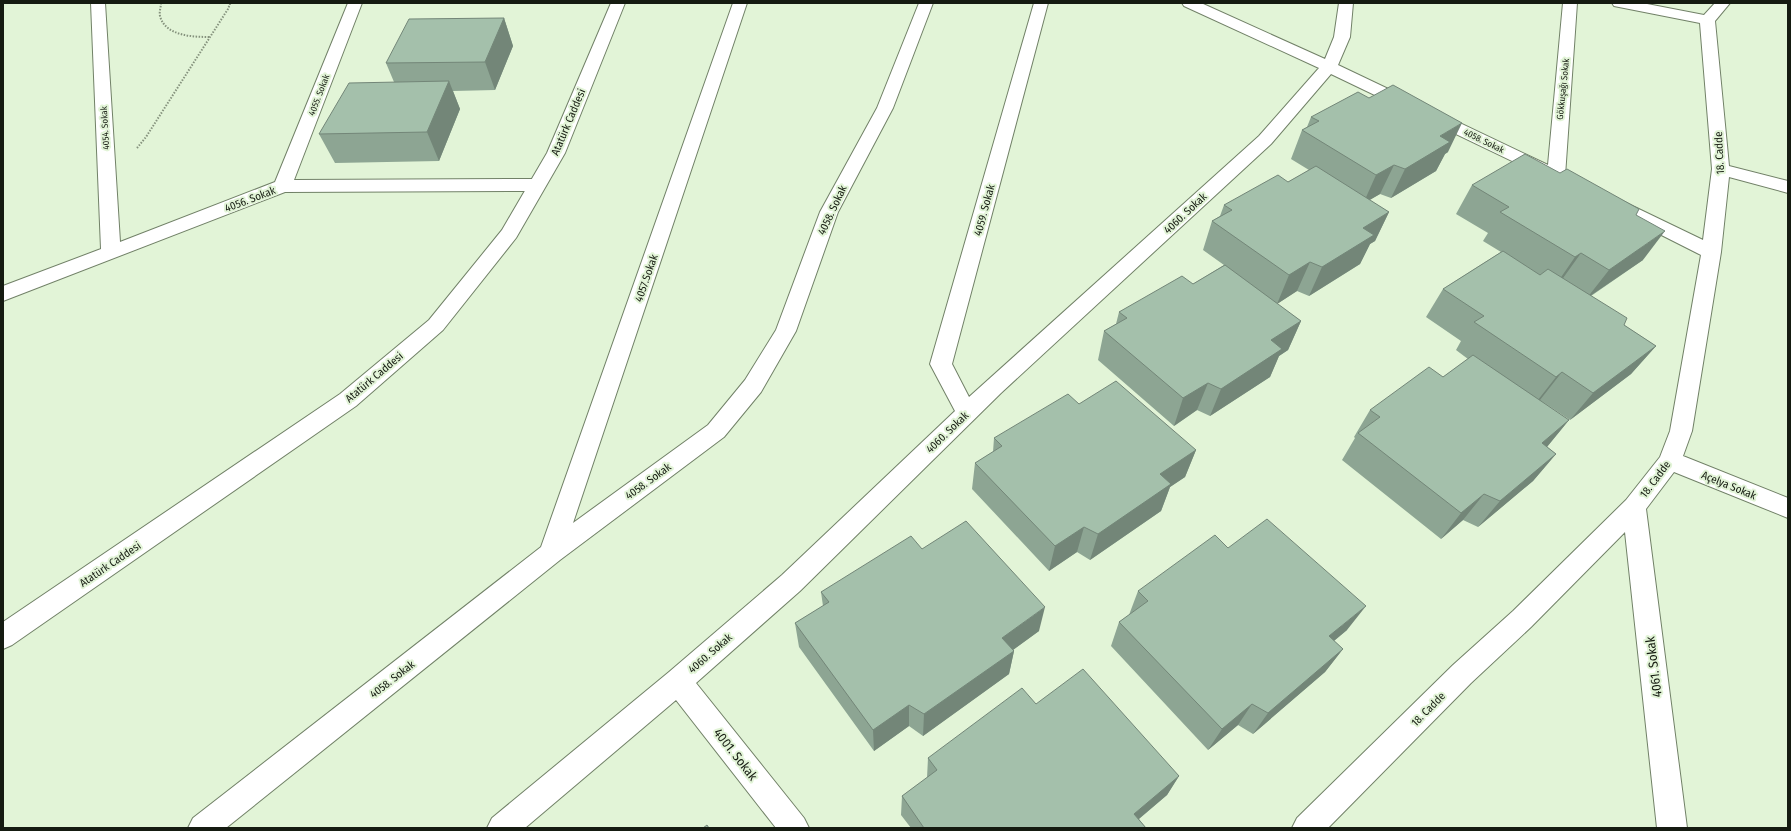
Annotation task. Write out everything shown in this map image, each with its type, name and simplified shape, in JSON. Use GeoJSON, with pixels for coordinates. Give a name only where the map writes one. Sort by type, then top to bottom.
{"type":"FeatureCollection","features":[{"type":"Feature","properties":{"kind":"street","name":"4054. Sokak"},"geometry":{"type":"LineString","coordinates":[[98,3],[111,252]]}},
{"type":"Feature","properties":{"kind":"street","name":"4055. Sokak"},"geometry":{"type":"LineString","coordinates":[[283,186],[354,3]]}},
{"type":"Feature","properties":{"kind":"street","name":"Atatürk Caddesi"},"geometry":{"type":"LineString","coordinates":[[3,637],[348,400],[436,324],[509,234],[538,185],[556,153],[618,3]]}},
{"type":"Feature","properties":{"kind":"street","name":"4057.Sokak"},"geometry":{"type":"LineString","coordinates":[[551,553],[740,3]]}},
{"type":"Feature","properties":{"kind":"street","name":"4058. Sokak"},"geometry":{"type":"LineString","coordinates":[[203,828],[551,553],[716,431],[753,386],[786,331],[828,212],[885,108],[926,3]]}},
{"type":"Feature","properties":{"kind":"street","name":"4059. Sokak"},"geometry":{"type":"LineString","coordinates":[[967,412],[941,364],[1041,3]]}},
{"type":"Feature","properties":{"kind":"street","name":"4058. Sokak"},"geometry":{"type":"LineString","coordinates":[[1189,3],[1329,67],[1563,179]]}},
{"type":"Feature","properties":{"kind":"street","name":"4060. Sokak"},"geometry":{"type":"LineString","coordinates":[[502,828],[678,681],[791,582],[967,412],[1265,140],[1329,67],[1342,37],[1346,3]]}},
{"type":"Feature","properties":{"kind":"street","name":"Gökkuşağı Sokak"},"geometry":{"type":"LineString","coordinates":[[1563,179],[1570,3]]}},
{"type":"Feature","properties":{"kind":"street"},"geometry":{"type":"LineString","coordinates":[[1620,3],[1708,20],[1723,3]]}},
{"type":"Feature","properties":{"kind":"street","name":"18. Cadde"},"geometry":{"type":"LineString","coordinates":[[1307,828],[1462,674],[1522,619],[1634,507],[1670,461],[1682,430],[1711,252],[1721,169],[1708,20]]}},
{"type":"Feature","properties":{"kind":"street"},"geometry":{"type":"LineString","coordinates":[[1721,169],[1788,187]]}},
{"type":"Feature","properties":{"kind":"street","name":"4056. Sokak"},"geometry":{"type":"LineString","coordinates":[[3,294],[283,186],[538,185]]}},
{"type":"Feature","properties":{"kind":"street"},"geometry":{"type":"LineString","coordinates":[[1598,197],[1711,252]]}},
{"type":"Feature","properties":{"kind":"street","name":"Açelya Sokak"},"geometry":{"type":"LineString","coordinates":[[1670,461],[1788,508]]}},
{"type":"Feature","properties":{"kind":"street","name":"4061. Sokak"},"geometry":{"type":"LineString","coordinates":[[1634,507],[1672,828]]}},
{"type":"Feature","properties":{"kind":"street","name":"4001. Sokak"},"geometry":{"type":"LineString","coordinates":[[678,681],[794,828]]}},
{"type":"Feature","properties":{"kind":"path"},"geometry":{"type":"LineString","coordinates":[[162,3],[160,15],[165,26],[179,34],[210,38]]}},
{"type":"Feature","properties":{"kind":"path"},"geometry":{"type":"LineString","coordinates":[[137,149],[210,38],[228,9],[230,4],[228,3]]}},
{"type":"Feature","properties":{"kind":"building"},"geometry":{"type":"Polygon","coordinates":[[[504,18],[485,62],[386,63],[409,19],[504,18]]]}},
{"type":"Feature","properties":{"kind":"building"},"geometry":{"type":"Polygon","coordinates":[[[449,81],[427,132],[319,134],[349,83],[449,81]]]}},
{"type":"Feature","properties":{"kind":"building"},"geometry":{"type":"Polygon","coordinates":[[[1393,85],[1462,123],[1440,136],[1450,142],[1405,169],[1394,165],[1376,175],[1302,130],[1319,121],[1311,117],[1358,92],[1369,98],[1393,85]]]}},
{"type":"Feature","properties":{"kind":"building"},"geometry":{"type":"Polygon","coordinates":[[[1525,154],[1560,173],[1567,169],[1639,209],[1636,215],[1665,231],[1609,270],[1581,253],[1575,257],[1500,212],[1509,207],[1472,185],[1525,154]]]}},
{"type":"Feature","properties":{"kind":"building"},"geometry":{"type":"Polygon","coordinates":[[[1316,166],[1389,212],[1363,228],[1374,235],[1322,267],[1310,262],[1289,275],[1212,221],[1232,210],[1224,205],[1278,175],[1288,182],[1316,166]]]}},
{"type":"Feature","properties":{"kind":"building"},"geometry":{"type":"Polygon","coordinates":[[[1503,251],[1540,275],[1548,269],[1627,318],[1624,325],[1656,346],[1593,393],[1562,372],[1556,377],[1474,322],[1484,316],[1443,289],[1503,251]]]}},
{"type":"Feature","properties":{"kind":"building"},"geometry":{"type":"Polygon","coordinates":[[[1225,265],[1301,321],[1271,340],[1282,349],[1221,389],[1208,383],[1183,398],[1104,331],[1127,318],[1119,312],[1182,276],[1193,284],[1225,265]]]}},
{"type":"Feature","properties":{"kind":"building"},"geometry":{"type":"Polygon","coordinates":[[[1473,355],[1569,420],[1542,443],[1556,454],[1500,501],[1484,494],[1461,513],[1358,433],[1380,417],[1370,410],[1429,367],[1443,377],[1473,355]]]}},
{"type":"Feature","properties":{"kind":"building"},"geometry":{"type":"Polygon","coordinates":[[[1116,381],[1196,450],[1160,474],[1171,484],[1098,534],[1084,527],[1055,546],[975,463],[1002,446],[994,438],[1068,394],[1079,404],[1116,381]]]}},
{"type":"Feature","properties":{"kind":"building"},"geometry":{"type":"Polygon","coordinates":[[[1267,519],[1366,606],[1329,636],[1343,649],[1268,713],[1252,704],[1222,729],[1119,622],[1148,601],[1138,591],[1215,535],[1228,548],[1267,519]]]}},
{"type":"Feature","properties":{"kind":"building"},"geometry":{"type":"Polygon","coordinates":[[[966,521],[1045,607],[1002,638],[1014,651],[924,714],[909,705],[873,730],[795,623],[829,602],[821,592],[911,536],[922,549],[966,521]]]}},
{"type":"Feature","properties":{"kind":"building"},"geometry":{"type":"Polygon","coordinates":[[[1083,669],[1179,776],[1134,814],[1146,828],[924,828],[902,796],[937,770],[928,758],[1022,688],[1036,704],[1083,669]]]}}]}
